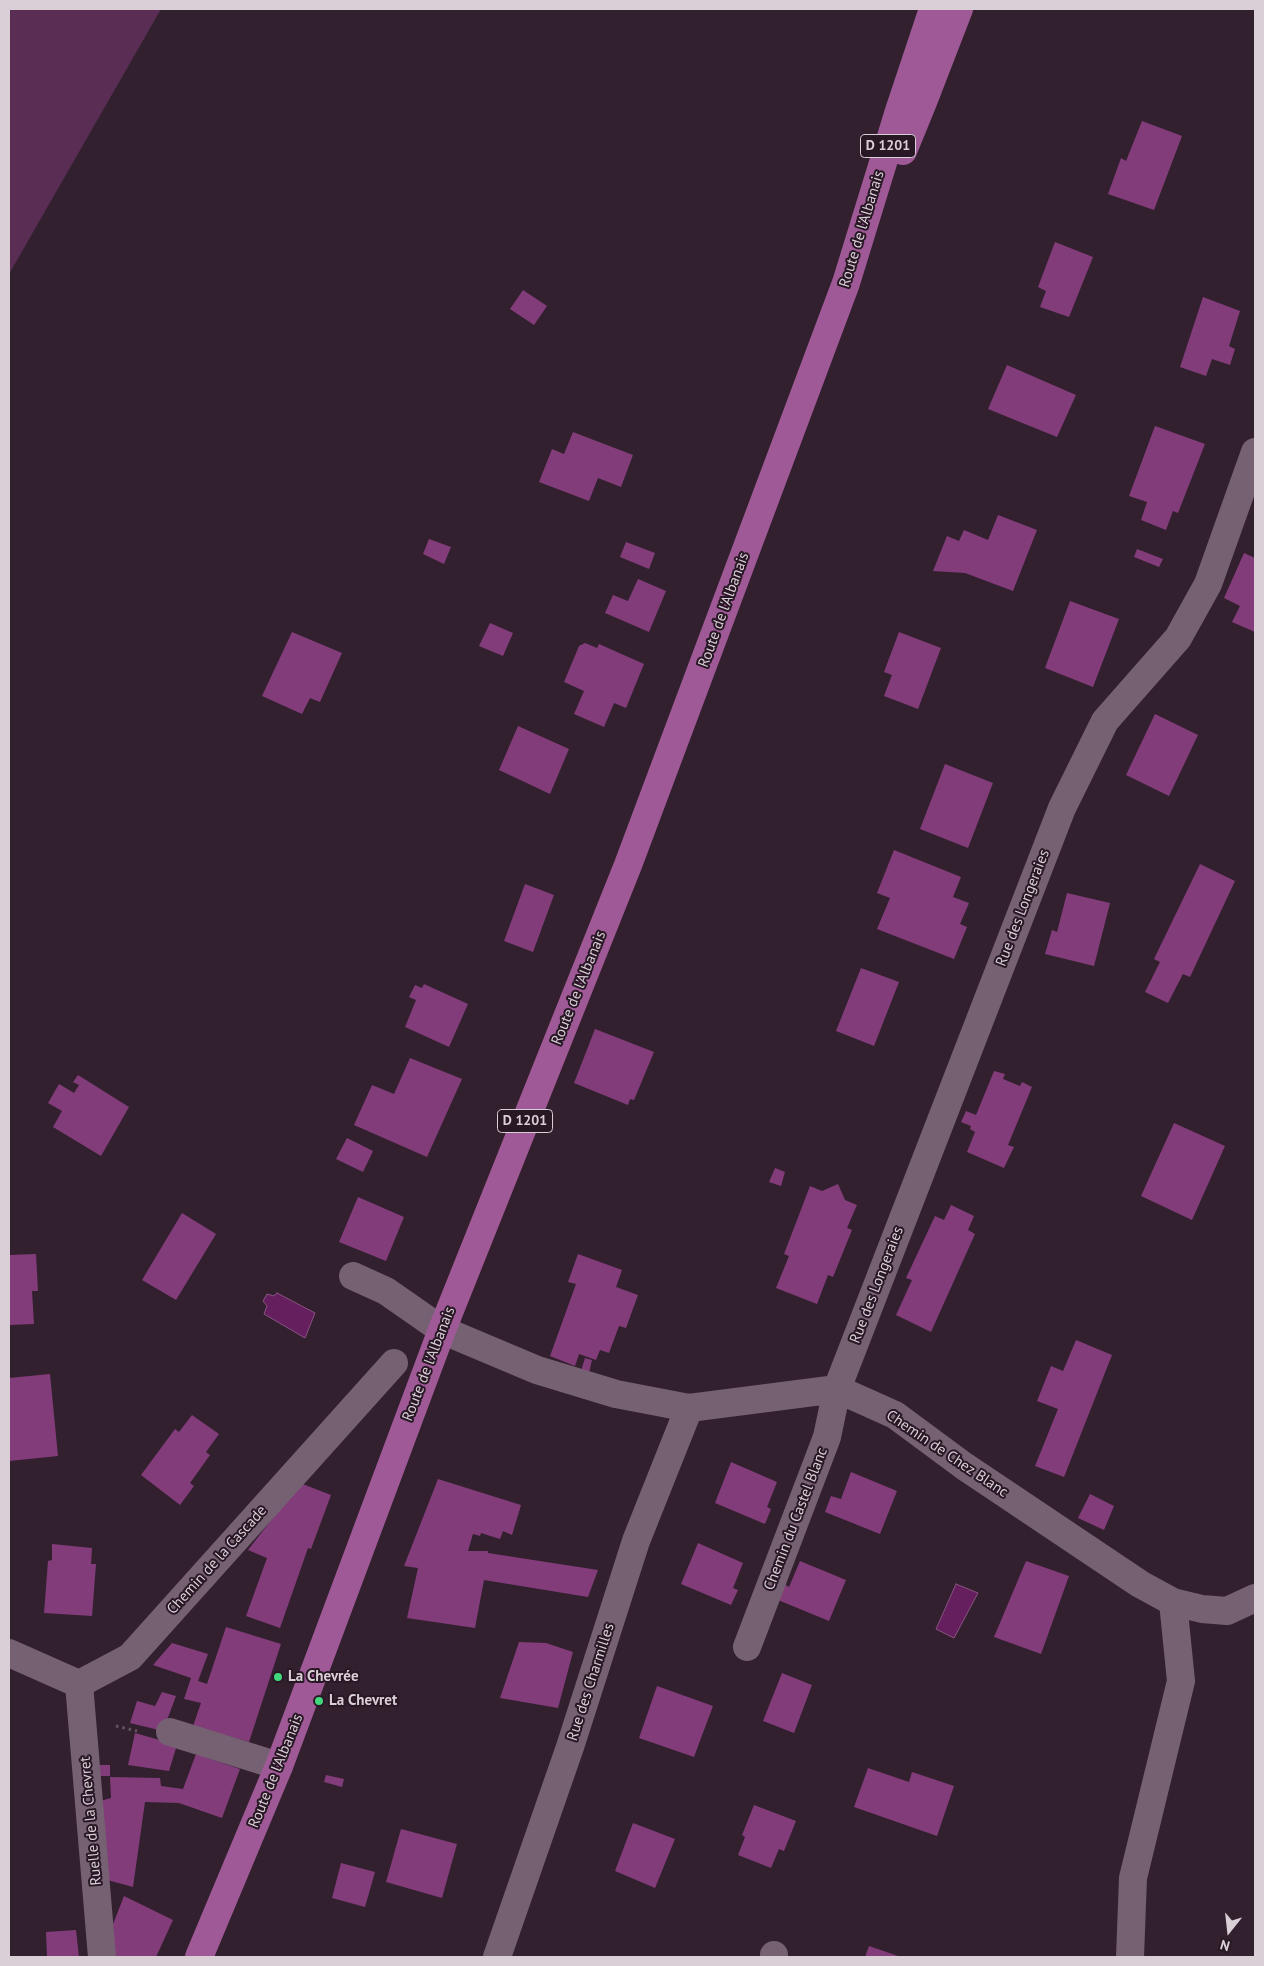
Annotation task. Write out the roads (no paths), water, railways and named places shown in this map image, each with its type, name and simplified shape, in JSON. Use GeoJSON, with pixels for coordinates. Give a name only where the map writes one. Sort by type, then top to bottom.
{"type":"FeatureCollection","features":[{"type":"Feature","properties":{"kind":"main road","name":"Route de l'Albanais"},"geometry":{"type":"LineString","coordinates":[[199,1957],[279,1766],[442,1330],[628,866],[846,283],[898,114],[933,9]]}},
{"type":"Feature","properties":{"kind":"main road"},"geometry":{"type":"LineString","coordinates":[[846,283],[923,102],[959,9]]}},
{"type":"Feature","properties":{"kind":"street","name":"Rue des Longeraies"},"geometry":{"type":"LineString","coordinates":[[837,1390],[1062,808],[1105,721],[1178,638],[1208,584],[1255,452]]}},
{"type":"Feature","properties":{"kind":"street"},"geometry":{"type":"LineString","coordinates":[[353,1276],[386,1291],[442,1330],[537,1370],[616,1394],[689,1408],[837,1390]]}},
{"type":"Feature","properties":{"kind":"street","name":"Chemin de la Cascade"},"geometry":{"type":"LineString","coordinates":[[79,1684],[130,1658],[394,1363]]}},
{"type":"Feature","properties":{"kind":"street","name":"Chemin de Chez Blanc"},"geometry":{"type":"LineString","coordinates":[[837,1390],[895,1415],[964,1466],[1124,1574],[1172,1602],[1202,1609],[1227,1611],[1255,1598]]}},
{"type":"Feature","properties":{"kind":"street","name":"Chemin du Castel Blanc"},"geometry":{"type":"LineString","coordinates":[[747,1647],[827,1437],[837,1390]]}},
{"type":"Feature","properties":{"kind":"street","name":"Rue des Charmilles"},"geometry":{"type":"LineString","coordinates":[[498,1957],[570,1747],[636,1541],[689,1408]]}},
{"type":"Feature","properties":{"kind":"street"},"geometry":{"type":"LineString","coordinates":[[1130,1957],[1133,1878],[1181,1681],[1172,1602]]}},
{"type":"Feature","properties":{"kind":"street"},"geometry":{"type":"LineString","coordinates":[[9,1652],[79,1684]]}},
{"type":"Feature","properties":{"kind":"street","name":"Ruelle de la Chevret"},"geometry":{"type":"LineString","coordinates":[[79,1684],[102,1957]]}},
{"type":"Feature","properties":{"kind":"street"},"geometry":{"type":"LineString","coordinates":[[170,1732],[279,1766]]}},
{"type":"Feature","properties":{"kind":"place","name":"La Chevrée"},"geometry":{"type":"Point","coordinates":[278,1677]}},
{"type":"Feature","properties":{"kind":"place","name":"La Chevret"},"geometry":{"type":"Point","coordinates":[319,1701]}}]}
